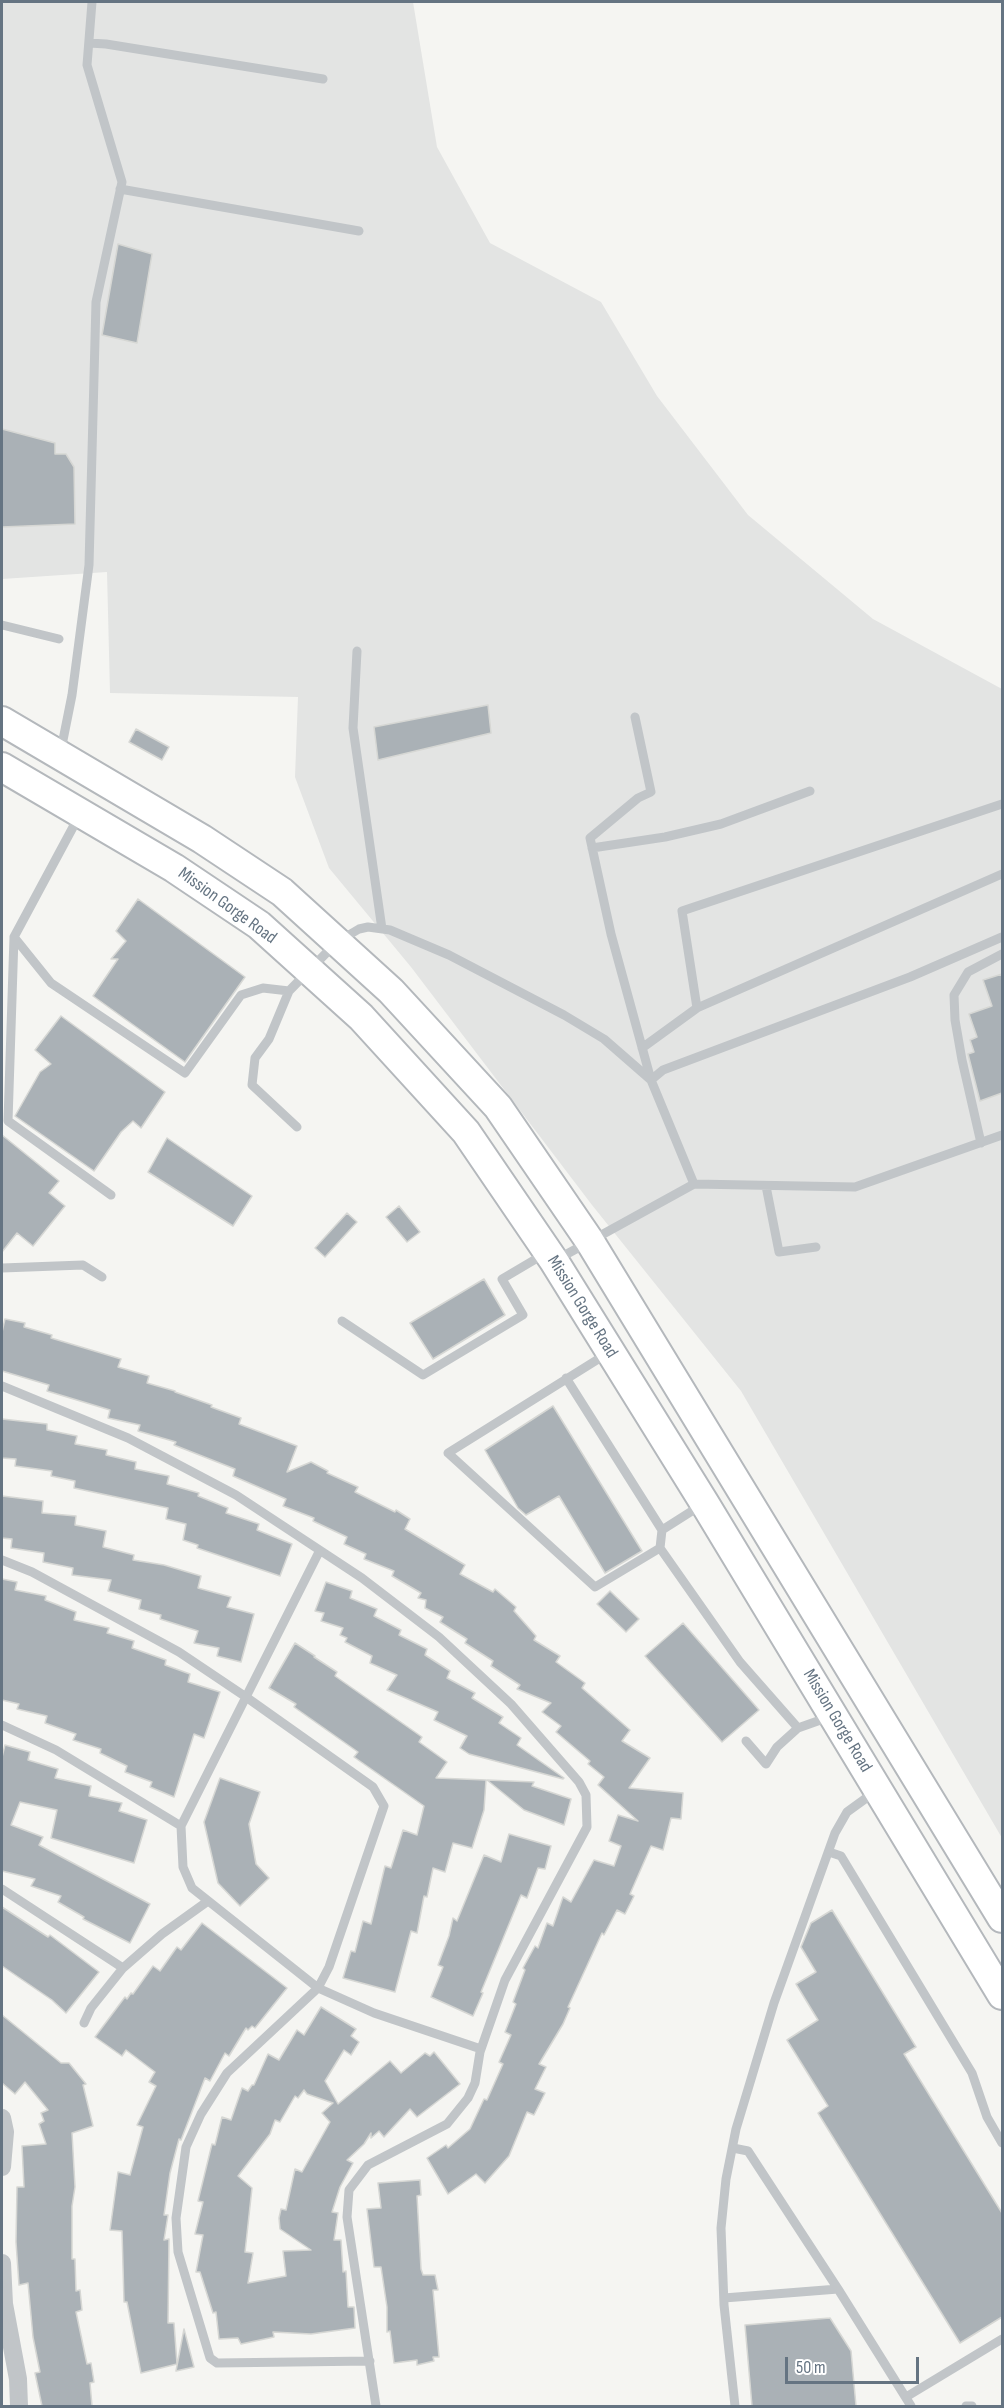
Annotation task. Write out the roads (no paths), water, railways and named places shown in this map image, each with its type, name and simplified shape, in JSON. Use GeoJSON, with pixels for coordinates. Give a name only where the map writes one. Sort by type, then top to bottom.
{"type":"FeatureCollection","features":[{"type":"Feature","properties":{"kind":"main road"},"geometry":{"type":"LineString","coordinates":[[2,721],[211,844],[282,892],[391,991],[498,1107],[589,1240],[1002,1918]]}},
{"type":"Feature","properties":{"kind":"main road","name":"Mission Gorge Road"},"geometry":{"type":"LineString","coordinates":[[2,767],[174,868],[259,925],[361,1017],[466,1132],[551,1256],[705,1504],[1002,1995]]}},
{"type":"Feature","properties":{"kind":"street"},"geometry":{"type":"LineString","coordinates":[[2,2118],[5,2132],[2,2167]]}},
{"type":"Feature","properties":{"kind":"street"},"geometry":{"type":"LineString","coordinates":[[2,2264],[4,2304],[18,2379],[19,2406]]}},
{"type":"Feature","properties":{"kind":"lane"},"geometry":{"type":"LineString","coordinates":[[60,756],[72,694],[89,565],[96,302],[122,182],[87,65],[92,2]]}},
{"type":"Feature","properties":{"kind":"lane"},"geometry":{"type":"LineString","coordinates":[[89,44],[106,44],[323,79]]}},
{"type":"Feature","properties":{"kind":"lane"},"geometry":{"type":"LineString","coordinates":[[120,189],[359,231]]}},
{"type":"Feature","properties":{"kind":"lane"},"geometry":{"type":"LineString","coordinates":[[2,625],[59,639]]}},
{"type":"Feature","properties":{"kind":"lane"},"geometry":{"type":"LineString","coordinates":[[357,651],[353,728],[382,929]]}},
{"type":"Feature","properties":{"kind":"lane"},"geometry":{"type":"LineString","coordinates":[[635,717],[651,792],[638,798],[590,838],[611,934],[651,1080],[694,1185]]}},
{"type":"Feature","properties":{"kind":"lane"},"geometry":{"type":"LineString","coordinates":[[592,848],[665,837],[721,824],[810,791]]}},
{"type":"Feature","properties":{"kind":"lane"},"geometry":{"type":"LineString","coordinates":[[697,1008],[682,911],[1002,804]]}},
{"type":"Feature","properties":{"kind":"lane"},"geometry":{"type":"LineString","coordinates":[[80,814],[14,937],[8,1121],[111,1195]]}},
{"type":"Feature","properties":{"kind":"lane"},"geometry":{"type":"LineString","coordinates":[[642,1048],[697,1008],[1002,874]]}},
{"type":"Feature","properties":{"kind":"lane"},"geometry":{"type":"LineString","coordinates":[[297,1127],[252,1085],[255,1058],[269,1039],[289,991],[337,942],[359,929],[369,927],[390,930],[449,955],[564,1015],[604,1039],[651,1080]]}},
{"type":"Feature","properties":{"kind":"lane"},"geometry":{"type":"LineString","coordinates":[[14,937],[51,983],[185,1073],[241,994],[264,988],[289,991]]}},
{"type":"Feature","properties":{"kind":"lane"},"geometry":{"type":"LineString","coordinates":[[651,1080],[663,1070],[910,977],[1002,937]]}},
{"type":"Feature","properties":{"kind":"lane"},"geometry":{"type":"LineString","coordinates":[[981,1143],[962,1060],[955,1020],[954,995],[968,972],[1002,954]]}},
{"type":"Feature","properties":{"kind":"lane"},"geometry":{"type":"LineString","coordinates":[[342,1321],[423,1375],[523,1315],[502,1279],[589,1240],[694,1185],[855,1187],[1002,1135]]}},
{"type":"Feature","properties":{"kind":"lane"},"geometry":{"type":"LineString","coordinates":[[766,1186],[779,1252],[816,1247]]}},
{"type":"Feature","properties":{"kind":"lane"},"geometry":{"type":"LineString","coordinates":[[2,1269],[83,1265],[102,1277]]}},
{"type":"Feature","properties":{"kind":"lane"},"geometry":{"type":"LineString","coordinates":[[610,1352],[448,1453],[595,1587],[660,1548]]}},
{"type":"Feature","properties":{"kind":"lane"},"geometry":{"type":"LineString","coordinates":[[566,1378],[662,1530],[660,1548],[740,1662],[798,1728]]}},
{"type":"Feature","properties":{"kind":"lane"},"geometry":{"type":"LineString","coordinates":[[2,1386],[128,1438],[236,1495],[319,1552],[362,1578],[439,1637],[511,1704],[579,1782],[586,1795],[587,1827],[505,1980],[481,2049],[475,2083],[468,2098],[447,2124],[368,2165],[349,2190],[347,2217],[376,2406]]}},
{"type":"Feature","properties":{"kind":"lane"},"geometry":{"type":"LineString","coordinates":[[662,1530],[705,1504]]}},
{"type":"Feature","properties":{"kind":"lane"},"geometry":{"type":"LineString","coordinates":[[319,1552],[181,1826],[183,1868],[192,1888],[318,1988],[374,2013],[481,2049]]}},
{"type":"Feature","properties":{"kind":"lane"},"geometry":{"type":"LineString","coordinates":[[2,1560],[32,1572],[168,1647],[246,1697],[373,1787],[384,1806],[329,1967],[318,1988],[227,2073],[201,2114],[186,2147],[176,2218],[178,2253],[210,2358],[217,2363],[370,2361]]}},
{"type":"Feature","properties":{"kind":"lane"},"geometry":{"type":"LineString","coordinates":[[746,1741],[766,1764],[777,1748],[798,1728],[816,1723],[833,1714]]}},
{"type":"Feature","properties":{"kind":"lane"},"geometry":{"type":"LineString","coordinates":[[2,1725],[56,1750],[181,1826]]}},
{"type":"Feature","properties":{"kind":"lane"},"geometry":{"type":"LineString","coordinates":[[735,2406],[724,2298],[721,2228],[732,2148],[753,2068],[774,2002],[835,1833],[847,1812],[878,1790]]}},
{"type":"Feature","properties":{"kind":"lane"},"geometry":{"type":"LineString","coordinates":[[829,1852],[840,1856],[972,2073],[987,2117],[1002,2143]]}},
{"type":"Feature","properties":{"kind":"lane"},"geometry":{"type":"LineString","coordinates":[[2,1889],[123,1968]]}},
{"type":"Feature","properties":{"kind":"lane"},"geometry":{"type":"LineString","coordinates":[[84,2023],[91,2008],[123,1968],[162,1934],[208,1901]]}},
{"type":"Feature","properties":{"kind":"lane"},"geometry":{"type":"LineString","coordinates":[[732,2148],[748,2151],[911,2406]]}},
{"type":"Feature","properties":{"kind":"lane"},"geometry":{"type":"LineString","coordinates":[[724,2298],[838,2289]]}},
{"type":"Feature","properties":{"kind":"lane"},"geometry":{"type":"LineString","coordinates":[[906,2397],[1002,2339]]}},
{"type":"Feature","properties":{"kind":"lane"},"geometry":{"type":"LineString","coordinates":[[966,2406],[972,2406]]}}]}
